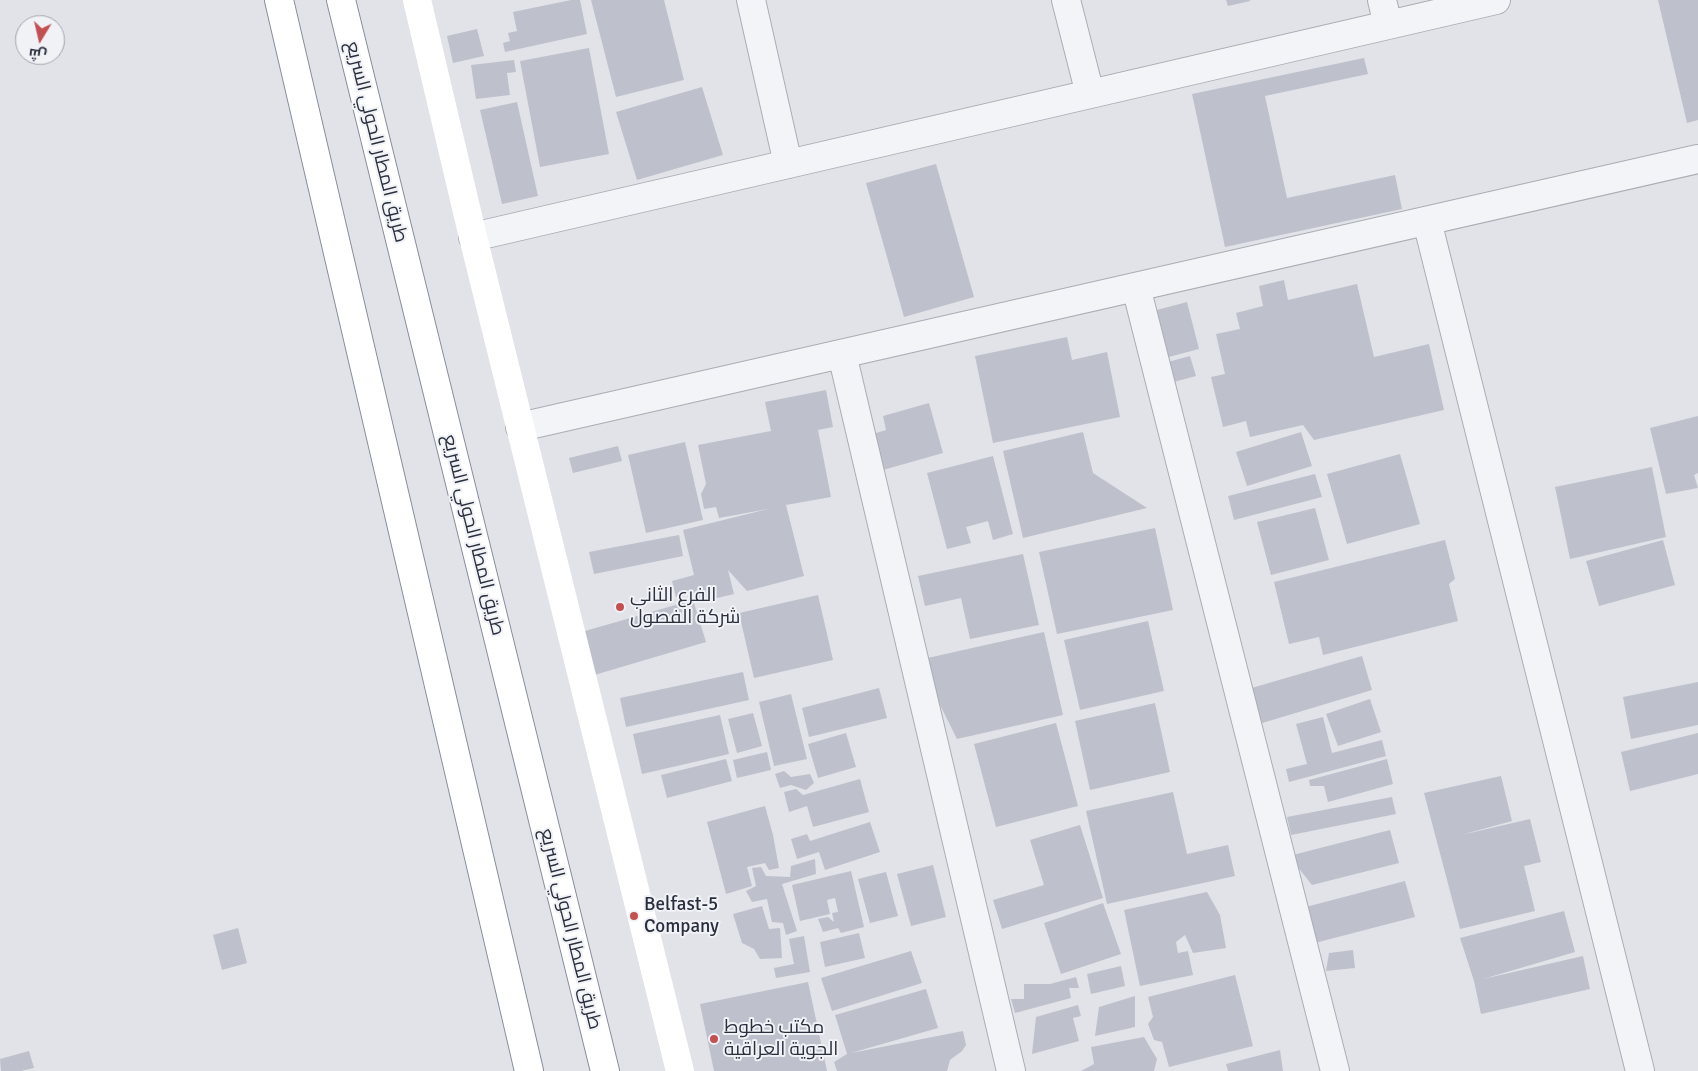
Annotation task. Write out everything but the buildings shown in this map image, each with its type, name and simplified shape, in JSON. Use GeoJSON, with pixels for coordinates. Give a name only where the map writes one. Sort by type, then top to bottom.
{"type":"FeatureCollection","features":[{"type":"Feature","properties":{"kind":"main road"},"geometry":{"type":"LineString","coordinates":[[279,0],[529,1071]]}},
{"type":"Feature","properties":{"kind":"main road","name":"طريق المطار الحولي السريع"},"geometry":{"type":"LineString","coordinates":[[341,0],[605,1071]]}},
{"type":"Feature","properties":{"kind":"main road"},"geometry":{"type":"LineString","coordinates":[[417,0],[473,238],[680,1071]]}},
{"type":"Feature","properties":{"kind":"street"},"geometry":{"type":"LineString","coordinates":[[751,0],[788,164]]}},
{"type":"Feature","properties":{"kind":"street"},"geometry":{"type":"LineString","coordinates":[[1066,0],[1090,94]]}},
{"type":"Feature","properties":{"kind":"street"},"geometry":{"type":"LineString","coordinates":[[473,238],[1090,94],[1385,12],[1496,0]]}},
{"type":"Feature","properties":{"kind":"street"},"geometry":{"type":"LineString","coordinates":[[520,428],[1698,159]]}},
{"type":"Feature","properties":{"kind":"street"},"geometry":{"type":"LineString","coordinates":[[1427,221],[1640,1071]]}},
{"type":"Feature","properties":{"kind":"street"},"geometry":{"type":"LineString","coordinates":[[1136,287],[1335,1071]]}},
{"type":"Feature","properties":{"kind":"street"},"geometry":{"type":"LineString","coordinates":[[842,354],[1011,1071]]}},
{"type":"Feature","properties":{"kind":"place","name":"الفرع الثاني شركة الفصول"},"geometry":{"type":"Point","coordinates":[620,607]}},
{"type":"Feature","properties":{"kind":"place","name":"Belfast-5 Company"},"geometry":{"type":"Point","coordinates":[634,916]}},
{"type":"Feature","properties":{"kind":"place","name":"مكتب خطوط الجوية العراقية"},"geometry":{"type":"Point","coordinates":[714,1039]}}]}
